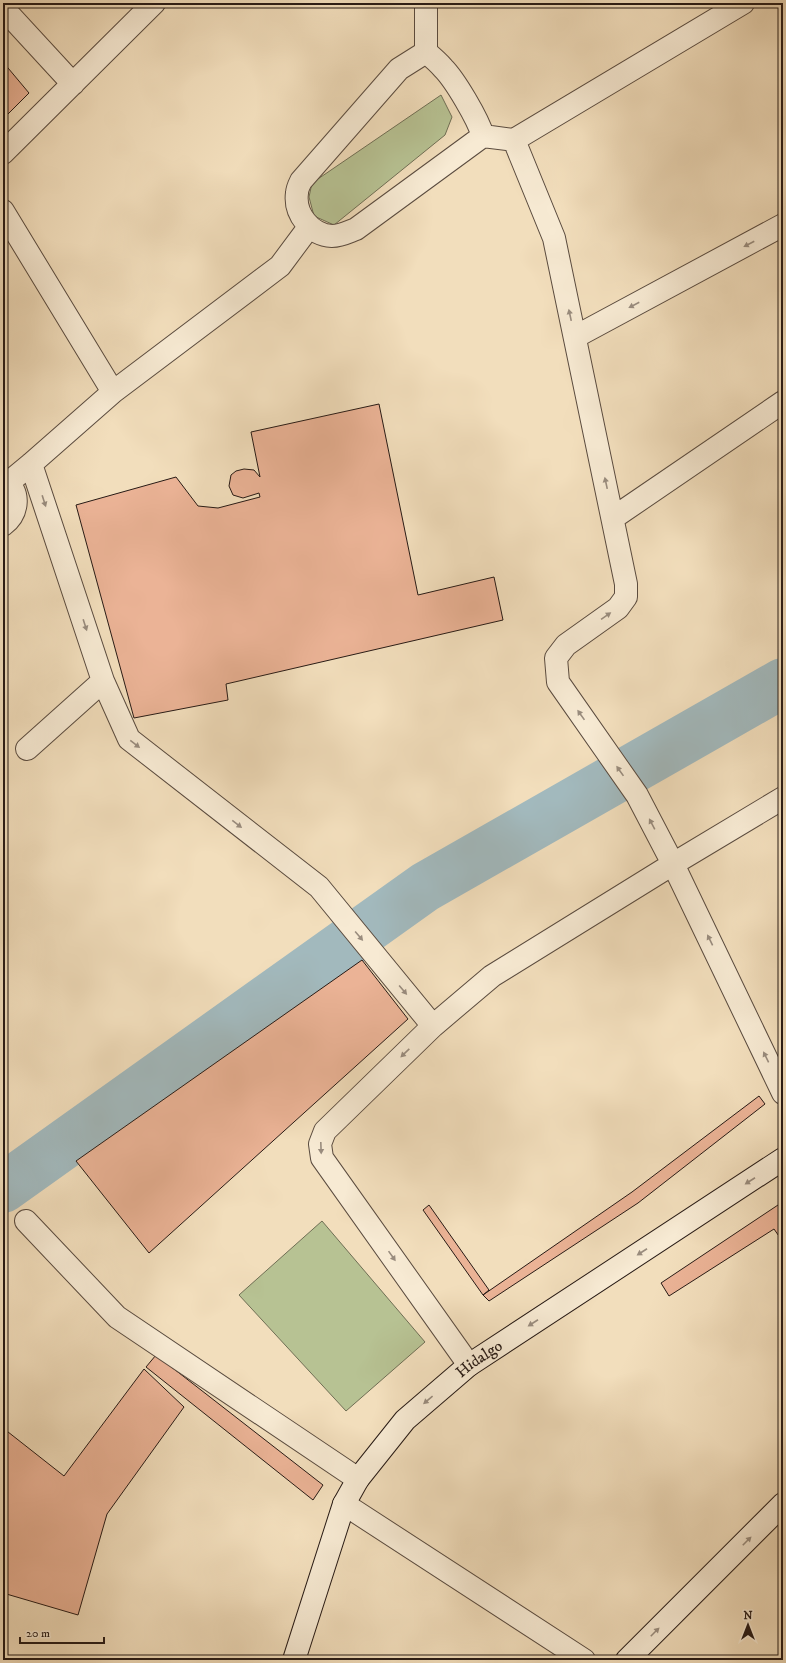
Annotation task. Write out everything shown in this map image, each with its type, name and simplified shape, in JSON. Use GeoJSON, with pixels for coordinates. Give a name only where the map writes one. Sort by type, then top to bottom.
{"type":"FeatureCollection","features":[{"type":"Feature","properties":{"kind":"street"},"geometry":{"type":"LineString","coordinates":[[3,153],[154,3]]}},
{"type":"Feature","properties":{"kind":"street"},"geometry":{"type":"LineString","coordinates":[[426,3],[426,52],[444,69],[480,126],[483,136]]}},
{"type":"Feature","properties":{"kind":"street"},"geometry":{"type":"LineString","coordinates":[[426,52],[395,73],[301,181],[297,193],[297,205],[302,217],[309,227],[320,233],[332,236],[345,234],[356,229],[483,136],[514,140],[743,3]]}},
{"type":"Feature","properties":{"kind":"street"},"geometry":{"type":"LineString","coordinates":[[3,8],[72,84]]}},
{"type":"Feature","properties":{"kind":"street"},"geometry":{"type":"LineString","coordinates":[[514,140],[554,238],[626,584],[626,597],[618,608],[566,645],[556,658],[558,682],[637,795],[673,864],[783,1092]]}},
{"type":"Feature","properties":{"kind":"street"},"geometry":{"type":"LineString","coordinates":[[3,211],[113,392]]}},
{"type":"Feature","properties":{"kind":"street"},"geometry":{"type":"LineString","coordinates":[[575,337],[783,225]]}},
{"type":"Feature","properties":{"kind":"street"},"geometry":{"type":"LineString","coordinates":[[3,525],[8,521],[14,512],[16,502],[14,492],[6,481],[31,464],[113,392],[280,266],[309,227]]}},
{"type":"Feature","properties":{"kind":"street"},"geometry":{"type":"LineString","coordinates":[[613,518],[783,402]]}},
{"type":"Feature","properties":{"kind":"street"},"geometry":{"type":"LineString","coordinates":[[31,464],[103,681],[129,740],[319,887],[433,1026]]}},
{"type":"Feature","properties":{"kind":"street"},"geometry":{"type":"LineString","coordinates":[[27,749],[103,681]]}},
{"type":"Feature","properties":{"kind":"street"},"geometry":{"type":"LineString","coordinates":[[469,1365],[322,1158],[320,1144],[326,1131],[433,1026],[492,976],[783,798]]}},
{"type":"Feature","properties":{"kind":"street","name":"Hidalgo"},"geometry":{"type":"LineString","coordinates":[[294,1660],[344,1504],[358,1479],[405,1420],[469,1365],[783,1159]]}},
{"type":"Feature","properties":{"kind":"street"},"geometry":{"type":"LineString","coordinates":[[26,1221],[117,1317],[358,1479]]}},
{"type":"Feature","properties":{"kind":"street"},"geometry":{"type":"LineString","coordinates":[[344,1504],[584,1660]]}},
{"type":"Feature","properties":{"kind":"street"},"geometry":{"type":"LineString","coordinates":[[627,1660],[783,1504]]}},
{"type":"Feature","properties":{"kind":"green space"},"geometry":{"type":"Polygon","coordinates":[[[441,95],[452,117],[445,135],[334,225],[314,216],[309,197],[312,183],[441,95]]]}},
{"type":"Feature","properties":{"kind":"green space"},"geometry":{"type":"Polygon","coordinates":[[[322,1221],[425,1342],[346,1411],[239,1295],[322,1221]]]}},
{"type":"Feature","properties":{"kind":"building"},"geometry":{"type":"Polygon","coordinates":[[[3,62],[29,93],[3,119],[3,62]]]}},
{"type":"Feature","properties":{"kind":"building"},"geometry":{"type":"Polygon","coordinates":[[[379,404],[418,595],[494,577],[503,620],[226,684],[228,700],[134,718],[76,505],[176,477],[198,506],[218,508],[260,497],[259,493],[243,498],[233,495],[229,486],[231,475],[236,471],[244,469],[254,470],[260,477],[251,432],[379,404]]]}},
{"type":"Feature","properties":{"kind":"building"},"geometry":{"type":"Polygon","coordinates":[[[362,960],[408,1019],[149,1253],[76,1161],[362,960]]]}},
{"type":"Feature","properties":{"kind":"building"},"geometry":{"type":"Polygon","coordinates":[[[759,1096],[765,1104],[638,1203],[489,1301],[483,1295],[632,1192],[759,1096]]]}},
{"type":"Feature","properties":{"kind":"building"},"geometry":{"type":"Polygon","coordinates":[[[429,1205],[489,1290],[483,1295],[423,1210],[429,1205]]]}},
{"type":"Feature","properties":{"kind":"building"},"geometry":{"type":"Polygon","coordinates":[[[778,1205],[783,1212],[783,1242],[774,1229],[669,1296],[661,1283],[778,1205]]]}},
{"type":"Feature","properties":{"kind":"building"},"geometry":{"type":"Polygon","coordinates":[[[156,1355],[323,1485],[313,1500],[146,1367],[156,1355]]]}},
{"type":"Feature","properties":{"kind":"building"},"geometry":{"type":"Polygon","coordinates":[[[144,1369],[184,1407],[107,1514],[78,1615],[3,1593],[3,1428],[64,1476],[144,1369]]]}},
{"type":"Feature","properties":{"kind":"waterway"},"geometry":{"type":"LineString","coordinates":[[3,1188],[425,887],[783,683]]}}]}
